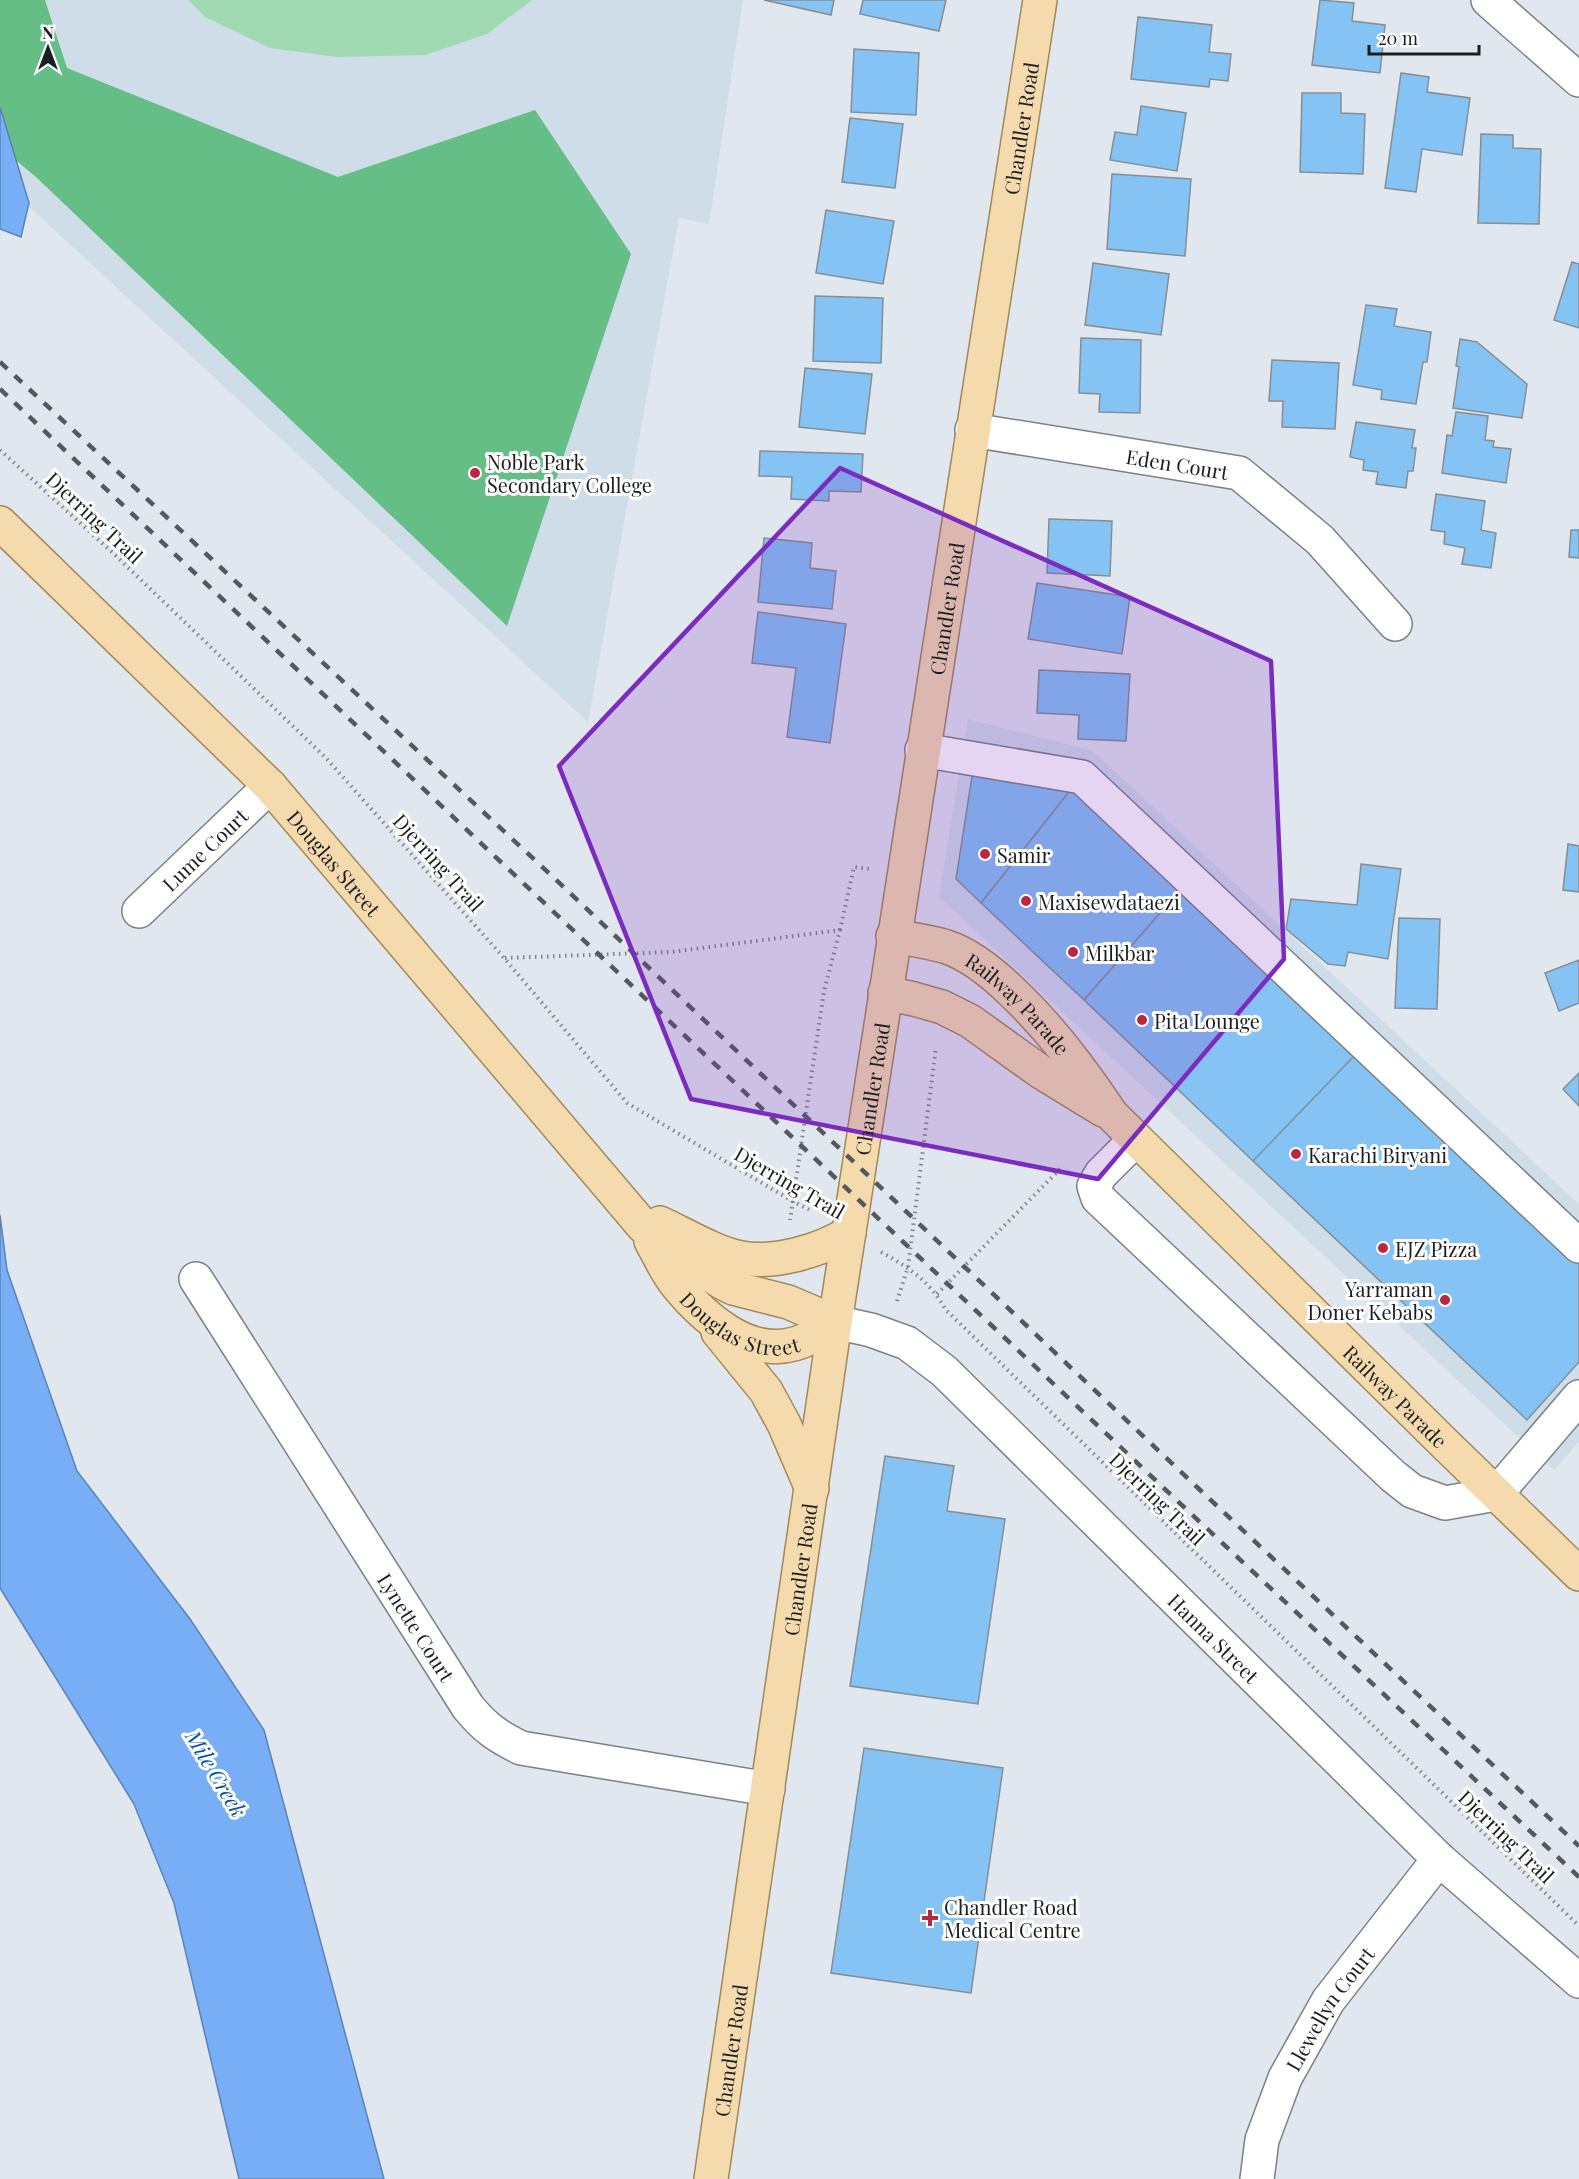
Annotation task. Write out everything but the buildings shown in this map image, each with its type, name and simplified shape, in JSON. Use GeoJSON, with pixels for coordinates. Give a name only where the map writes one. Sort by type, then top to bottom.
{"type":"FeatureCollection","features":[{"type":"Feature","properties":{"kind":"main road","name":"Chandler Road"},"geometry":{"type":"LineString","coordinates":[[711,2179],[893,936],[1040,0]]}},
{"type":"Feature","properties":{"kind":"main road","name":"Douglas Street"},"geometry":{"type":"LineString","coordinates":[[0,524],[270,786],[634,1216],[673,1278],[697,1306],[732,1334],[750,1342],[770,1346],[794,1344],[805,1340],[835,1322]]}},
{"type":"Feature","properties":{"kind":"main road","name":"Railway Parade"},"geometry":{"type":"LineString","coordinates":[[893,936],[947,947],[968,957],[993,974],[1033,1011],[1060,1041],[1113,1115],[1136,1139],[1579,1574]]}},
{"type":"Feature","properties":{"kind":"main road","name":"Railway Parade"},"geometry":{"type":"LineString","coordinates":[[885,993],[942,1007],[970,1021],[1041,1072],[1113,1115]]}},
{"type":"Feature","properties":{"kind":"main road","name":"Douglas Street"},"geometry":{"type":"LineString","coordinates":[[634,1216],[676,1253],[723,1283],[733,1288],[788,1302],[835,1322]]}},
{"type":"Feature","properties":{"kind":"main road"},"geometry":{"type":"LineString","coordinates":[[634,1216],[740,1258],[768,1259],[788,1256],[819,1247],[849,1233]]}},
{"type":"Feature","properties":{"kind":"main road"},"geometry":{"type":"LineString","coordinates":[[697,1306],[766,1391],[784,1424],[812,1489]]}},
{"type":"Feature","properties":{"kind":"street"},"geometry":{"type":"LineString","coordinates":[[1488,0],[1579,80]]}},
{"type":"Feature","properties":{"kind":"street","name":"Eden Court"},"geometry":{"type":"LineString","coordinates":[[972,430],[1239,473],[1320,540],[1395,624]]}},
{"type":"Feature","properties":{"kind":"street"},"geometry":{"type":"LineString","coordinates":[[922,750],[1082,777],[1579,1246]]}},
{"type":"Feature","properties":{"kind":"street","name":"Lume Court"},"geometry":{"type":"LineString","coordinates":[[139,911],[270,786]]}},
{"type":"Feature","properties":{"kind":"street"},"geometry":{"type":"LineString","coordinates":[[1136,1139],[1094,1186],[1098,1198],[1412,1491],[1445,1503],[1496,1494],[1579,1397]]}},
{"type":"Feature","properties":{"kind":"street","name":"Lynette Court"},"geometry":{"type":"LineString","coordinates":[[196,1279],[468,1707],[495,1736],[521,1748],[768,1789]]}},
{"type":"Feature","properties":{"kind":"street","name":"Hanna Street"},"geometry":{"type":"LineString","coordinates":[[835,1322],[871,1330],[907,1343],[944,1371],[1439,1859],[1579,1981]]}},
{"type":"Feature","properties":{"kind":"street","name":"Llewellyn Court"},"geometry":{"type":"LineString","coordinates":[[1257,2179],[1262,2140],[1285,2078],[1328,2001],[1439,1859]]}},
{"type":"Feature","properties":{"kind":"path","name":"Djerring Trail"},"geometry":{"type":"LineString","coordinates":[[0,450],[91,532],[326,757],[504,958],[627,1103],[908,1267],[937,1294],[945,1309],[1579,1926]]}},
{"type":"Feature","properties":{"kind":"path"},"geometry":{"type":"LineString","coordinates":[[794,1202],[824,991],[854,867],[864,870],[873,869]]}},
{"type":"Feature","properties":{"kind":"path"},"geometry":{"type":"LineString","coordinates":[[504,958],[671,952],[840,930]]}},
{"type":"Feature","properties":{"kind":"path"},"geometry":{"type":"LineString","coordinates":[[896,1305],[908,1267],[936,1047]]}},
{"type":"Feature","properties":{"kind":"path"},"geometry":{"type":"LineString","coordinates":[[937,1294],[1071,1158]]}},
{"type":"Feature","properties":{"kind":"highlighted area"},"geometry":{"type":"Polygon","coordinates":[[[840,468],[1271,661],[1284,959],[1098,1179],[691,1099],[559,766],[840,468]]]}},
{"type":"Feature","properties":{"kind":"shaded area","name":"Noble Park Secondary College"},"geometry":{"type":"Polygon","coordinates":[[[0,0],[743,0],[709,224],[679,218],[588,722],[0,180],[0,0]]]}},
{"type":"Feature","properties":{"kind":"shaded area"},"geometry":{"type":"Polygon","coordinates":[[[968,719],[1093,751],[1579,1204],[1579,1442],[1554,1470],[939,897],[968,719]]]}},
{"type":"Feature","properties":{"kind":"green space"},"geometry":{"type":"Polygon","coordinates":[[[0,0],[45,0],[67,68],[338,177],[535,110],[631,254],[507,626],[36,177],[0,147],[0,0]]]}},
{"type":"Feature","properties":{"kind":"green space"},"geometry":{"type":"Polygon","coordinates":[[[188,0],[532,0],[487,34],[425,55],[337,57],[270,48],[205,17],[188,0]]]}},
{"type":"Feature","properties":{"kind":"water"},"geometry":{"type":"Polygon","coordinates":[[[0,107],[29,203],[21,237],[0,229],[0,107]]]}},
{"type":"Feature","properties":{"kind":"water","name":"Mile Creek"},"geometry":{"type":"Polygon","coordinates":[[[0,1215],[7,1270],[77,1471],[190,1619],[264,1730],[384,2179],[239,2179],[174,1903],[134,1804],[0,1588],[0,1215]]]}},
{"type":"Feature","properties":{"kind":"railway"},"geometry":{"type":"LineString","coordinates":[[0,362],[552,876],[1579,1846]]}},
{"type":"Feature","properties":{"kind":"railway"},"geometry":{"type":"LineString","coordinates":[[0,389],[1579,1877]]}},
{"type":"Feature","properties":{"kind":"place","name":"Noble Park Secondary College"},"geometry":{"type":"Point","coordinates":[475,473]}},
{"type":"Feature","properties":{"kind":"place","name":"Samir"},"geometry":{"type":"Point","coordinates":[985,854]}},
{"type":"Feature","properties":{"kind":"place","name":"Maxisewdataezi"},"geometry":{"type":"Point","coordinates":[1026,901]}},
{"type":"Feature","properties":{"kind":"place","name":"Milkbar"},"geometry":{"type":"Point","coordinates":[1073,952]}},
{"type":"Feature","properties":{"kind":"place","name":"Pita Lounge"},"geometry":{"type":"Point","coordinates":[1142,1020]}},
{"type":"Feature","properties":{"kind":"place","name":"Karachi Biryani"},"geometry":{"type":"Point","coordinates":[1296,1154]}},
{"type":"Feature","properties":{"kind":"place","name":"EJZ Pizza"},"geometry":{"type":"Point","coordinates":[1383,1248]}},
{"type":"Feature","properties":{"kind":"place","name":"Yarraman Doner Kebabs"},"geometry":{"type":"Point","coordinates":[1445,1300]}},
{"type":"Feature","properties":{"kind":"place","name":"Chandler Road Medical Centre"},"geometry":{"type":"Point","coordinates":[930,1918]}}]}
